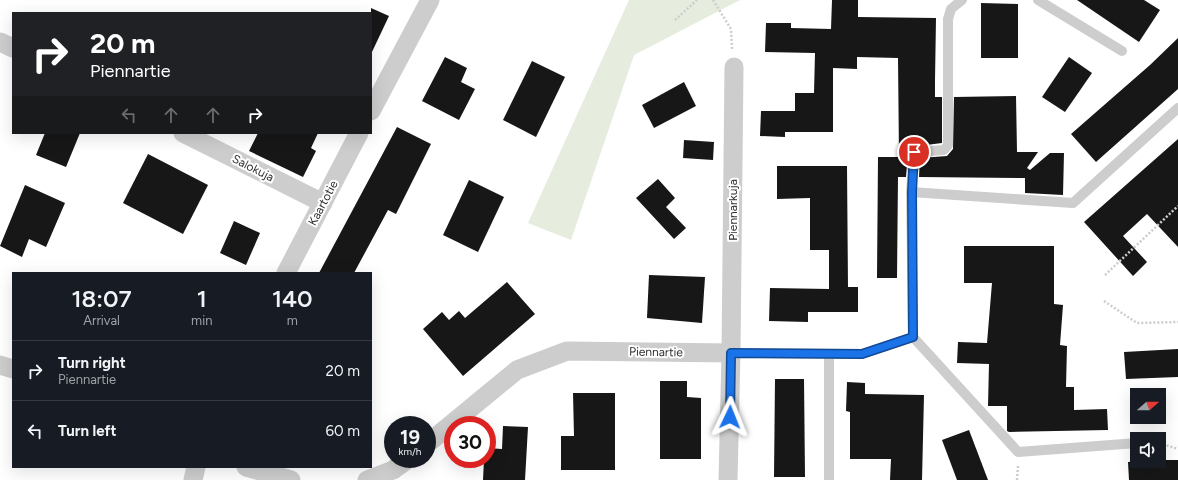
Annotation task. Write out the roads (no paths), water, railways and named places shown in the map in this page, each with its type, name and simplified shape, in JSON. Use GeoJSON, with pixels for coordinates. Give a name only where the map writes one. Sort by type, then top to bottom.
{"type":"FeatureCollection","features":[{"type":"Feature","properties":{"kind":"street"},"geometry":{"type":"LineString","coordinates":[[372,109],[430,0]]}},
{"type":"Feature","properties":{"kind":"street"},"geometry":{"type":"LineString","coordinates":[[0,42],[12,48]]}},
{"type":"Feature","properties":{"kind":"street","name":"Piennarkuja"},"geometry":{"type":"LineString","coordinates":[[728,480],[734,67]]}},
{"type":"Feature","properties":{"kind":"street","name":"Salokuja"},"geometry":{"type":"LineString","coordinates":[[185,134],[323,203]]}},
{"type":"Feature","properties":{"kind":"street","name":"Kaartotie"},"geometry":{"type":"LineString","coordinates":[[287,272],[358,134]]}},
{"type":"Feature","properties":{"kind":"street","name":"Piennartie"},"geometry":{"type":"LineString","coordinates":[[436,437],[517,370],[567,352],[731,353]]}},
{"type":"Feature","properties":{"kind":"street"},"geometry":{"type":"LineString","coordinates":[[0,365],[12,369]]}},
{"type":"Feature","properties":{"kind":"street"},"geometry":{"type":"LineString","coordinates":[[193,480],[196,468]]}},
{"type":"Feature","properties":{"kind":"street"},"geometry":{"type":"LineString","coordinates":[[249,468],[291,480]]}},
{"type":"Feature","properties":{"kind":"street"},"geometry":{"type":"LineString","coordinates":[[367,480],[396,468]]}},
{"type":"Feature","properties":{"kind":"lane"},"geometry":{"type":"LineString","coordinates":[[962,0],[951,9],[948,20],[948,145],[944,150],[914,152],[912,192],[913,337],[1018,452],[1130,444]]}},
{"type":"Feature","properties":{"kind":"lane"},"geometry":{"type":"LineString","coordinates":[[1038,0],[1122,52]]}},
{"type":"Feature","properties":{"kind":"lane"},"geometry":{"type":"LineString","coordinates":[[912,192],[1073,203],[1178,108]]}},
{"type":"Feature","properties":{"kind":"lane","name":"Piennartie"},"geometry":{"type":"LineString","coordinates":[[731,353],[862,354],[913,337]]}},
{"type":"Feature","properties":{"kind":"lane"},"geometry":{"type":"LineString","coordinates":[[829,354],[829,480]]}}]}
